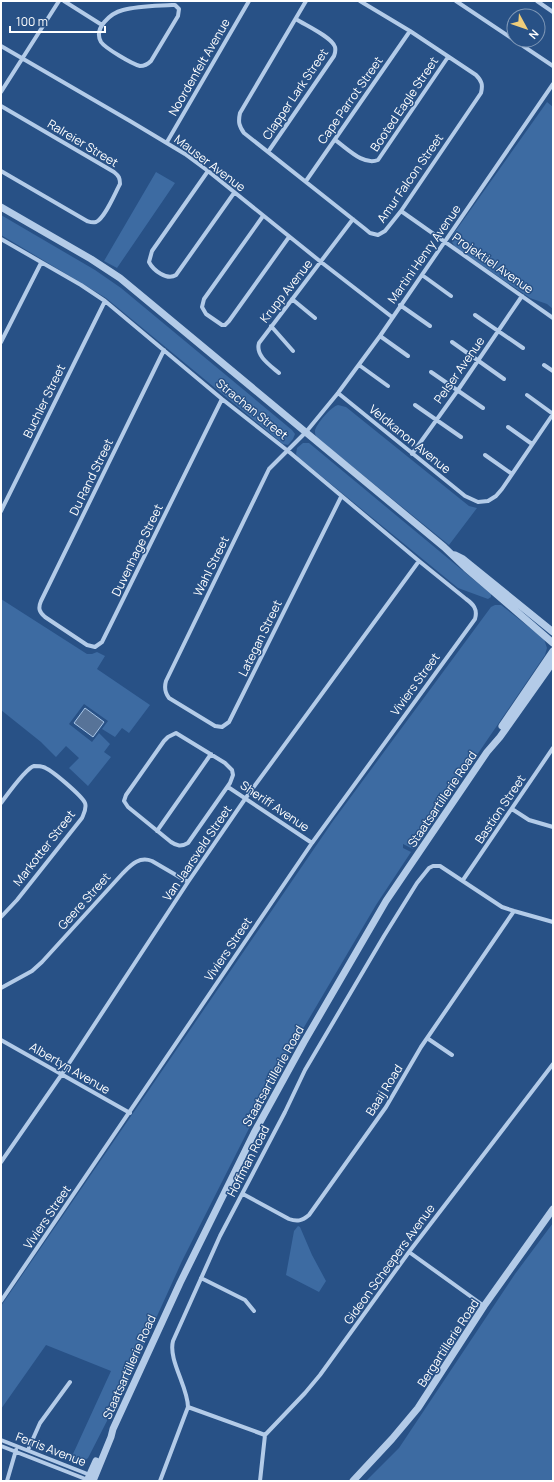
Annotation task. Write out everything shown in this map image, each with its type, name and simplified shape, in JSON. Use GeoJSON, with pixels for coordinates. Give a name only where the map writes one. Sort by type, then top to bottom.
{"type":"FeatureCollection","features":[{"type":"Feature","properties":{"kind":"street"},"geometry":{"type":"LineString","coordinates":[[1,92],[59,1]]}},
{"type":"Feature","properties":{"kind":"street"},"geometry":{"type":"LineString","coordinates":[[64,1],[102,24]]}},
{"type":"Feature","properties":{"kind":"street","name":"Noordenfelt Avenue"},"geometry":{"type":"LineString","coordinates":[[166,142],[249,1]]}},
{"type":"Feature","properties":{"kind":"street","name":"Amur Falcon Street"},"geometry":{"type":"LineString","coordinates":[[306,1],[240,113],[238,120],[240,127],[244,133],[370,233],[378,235],[385,232],[401,211],[481,93],[482,86],[481,80],[476,75],[410,31],[360,1]]}},
{"type":"Feature","properties":{"kind":"street"},"geometry":{"type":"LineString","coordinates":[[456,1],[553,66]]}},
{"type":"Feature","properties":{"kind":"street"},"geometry":{"type":"LineString","coordinates":[[537,1],[553,12]]}},
{"type":"Feature","properties":{"kind":"street"},"geometry":{"type":"LineString","coordinates":[[172,5],[175,5],[179,9],[178,16],[151,61],[142,66],[135,64],[102,43],[99,36],[102,24],[110,16],[122,10],[172,5]]}},
{"type":"Feature","properties":{"kind":"street","name":"Clapper Lark Street"},"geometry":{"type":"LineString","coordinates":[[268,152],[336,51],[334,44],[327,38],[296,19]]}},
{"type":"Feature","properties":{"kind":"street","name":"Cape Parrot Street"},"geometry":{"type":"LineString","coordinates":[[306,181],[410,31]]}},
{"type":"Feature","properties":{"kind":"street","name":"Mauser Avenue"},"geometry":{"type":"LineString","coordinates":[[1,46],[166,142],[208,171],[290,238],[392,317]]}},
{"type":"Feature","properties":{"kind":"street","name":"Booted Eagle Street"},"geometry":{"type":"LineString","coordinates":[[335,140],[365,161],[372,162],[378,160],[448,57]]}},
{"type":"Feature","properties":{"kind":"street","name":"Martini Henry Avenue"},"geometry":{"type":"LineString","coordinates":[[306,432],[338,393],[380,336],[553,84]]}},
{"type":"Feature","properties":{"kind":"street","name":"Ralreier Street"},"geometry":{"type":"LineString","coordinates":[[1,106],[114,172],[120,178],[120,184],[103,215],[98,221],[92,222],[86,221],[1,171]]}},
{"type":"Feature","properties":{"kind":"street"},"geometry":{"type":"LineString","coordinates":[[208,171],[152,251],[150,262],[153,268],[165,276],[171,278],[176,276],[234,193]]}},
{"type":"Feature","properties":{"kind":"street","name":"Strachan Street"},"geometry":{"type":"LineString","coordinates":[[1,207],[91,259],[120,278],[451,553],[471,573],[553,642]]}},
{"type":"Feature","properties":{"kind":"street","name":"Projektiel Avenue"},"geometry":{"type":"LineString","coordinates":[[401,211],[553,318]]}},
{"type":"Feature","properties":{"kind":"street"},"geometry":{"type":"LineString","coordinates":[[263,216],[204,299],[202,307],[206,314],[222,325],[229,321],[290,238]]}},
{"type":"Feature","properties":{"kind":"street","name":"Krupp Avenue"},"geometry":{"type":"LineString","coordinates":[[279,373],[265,361],[258,351],[259,343],[353,219]]}},
{"type":"Feature","properties":{"kind":"street","name":"Strachan Street"},"geometry":{"type":"LineString","coordinates":[[1,239],[81,285],[105,301],[222,399],[288,451],[341,497],[474,605],[476,612]]}},
{"type":"Feature","properties":{"kind":"street"},"geometry":{"type":"LineString","coordinates":[[1,342],[41,263]]}},
{"type":"Feature","properties":{"kind":"street"},"geometry":{"type":"LineString","coordinates":[[422,275],[451,296]]}},
{"type":"Feature","properties":{"kind":"street","name":"Pelser Avenue"},"geometry":{"type":"LineString","coordinates":[[412,454],[522,296]]}},
{"type":"Feature","properties":{"kind":"street"},"geometry":{"type":"LineString","coordinates":[[292,300],[316,318]]}},
{"type":"Feature","properties":{"kind":"street","name":"Buchler Street"},"geometry":{"type":"LineString","coordinates":[[1,511],[105,301]]}},
{"type":"Feature","properties":{"kind":"street"},"geometry":{"type":"LineString","coordinates":[[400,305],[430,326]]}},
{"type":"Feature","properties":{"kind":"street"},"geometry":{"type":"LineString","coordinates":[[475,315],[523,348]]}},
{"type":"Feature","properties":{"kind":"street"},"geometry":{"type":"LineString","coordinates":[[271,326],[293,351]]}},
{"type":"Feature","properties":{"kind":"street"},"geometry":{"type":"LineString","coordinates":[[380,336],[408,356]]}},
{"type":"Feature","properties":{"kind":"street"},"geometry":{"type":"LineString","coordinates":[[452,342],[504,379]]}},
{"type":"Feature","properties":{"kind":"street","name":"Du Rand Street"},"geometry":{"type":"LineString","coordinates":[[40,613],[40,601],[164,350]]}},
{"type":"Feature","properties":{"kind":"street"},"geometry":{"type":"LineString","coordinates":[[359,365],[388,386]]}},
{"type":"Feature","properties":{"kind":"street"},"geometry":{"type":"LineString","coordinates":[[544,365],[553,371]]}},
{"type":"Feature","properties":{"kind":"street"},"geometry":{"type":"LineString","coordinates":[[431,372],[483,408]]}},
{"type":"Feature","properties":{"kind":"street","name":"Veldkanon Avenue"},"geometry":{"type":"LineString","coordinates":[[338,393],[412,454],[470,499],[478,502],[488,501],[502,489],[512,474]]}},
{"type":"Feature","properties":{"kind":"street"},"geometry":{"type":"LineString","coordinates":[[485,455],[512,474],[553,414],[527,395]]}},
{"type":"Feature","properties":{"kind":"street","name":"Duvenhage Street"},"geometry":{"type":"LineString","coordinates":[[40,613],[87,645],[95,647],[102,642],[222,399]]}},
{"type":"Feature","properties":{"kind":"street"},"geometry":{"type":"LineString","coordinates":[[415,405],[461,437]]}},
{"type":"Feature","properties":{"kind":"street"},"geometry":{"type":"LineString","coordinates":[[508,427],[532,444]]}},
{"type":"Feature","properties":{"kind":"street","name":"Wahl Street"},"geometry":{"type":"LineString","coordinates":[[167,695],[164,686],[166,681],[264,479],[275,463],[306,432]]}},
{"type":"Feature","properties":{"kind":"street","name":"Lategan Street"},"geometry":{"type":"LineString","coordinates":[[167,695],[174,701],[215,726],[222,727],[229,722],[341,497]]}},
{"type":"Feature","properties":{"kind":"street","name":"Strachan Street"},"geometry":{"type":"LineString","coordinates":[[451,553],[463,559],[553,632]]}},
{"type":"Feature","properties":{"kind":"street","name":"Van Jaarsveld Street"},"geometry":{"type":"LineString","coordinates":[[1,1162],[62,1074],[188,882],[245,799],[419,561]]}},
{"type":"Feature","properties":{"kind":"street","name":"Viviers Street"},"geometry":{"type":"LineString","coordinates":[[1,1301],[312,843],[469,628],[475,619],[476,612]]}},
{"type":"Feature","properties":{"kind":"street","name":"Staatsartillerie Road"},"geometry":{"type":"LineString","coordinates":[[90,1479],[111,1437],[113,1429],[180,1283],[254,1133],[304,1042],[386,901],[487,752],[496,735],[553,651]]}},
{"type":"Feature","properties":{"kind":"street","name":"Staatsartillerie Road"},"geometry":{"type":"LineString","coordinates":[[487,752],[500,737],[553,662]]}},
{"type":"Feature","properties":{"kind":"street"},"geometry":{"type":"LineString","coordinates":[[172,734],[181,736],[211,754],[225,763],[232,770],[232,780],[185,845],[177,846],[125,804],[124,799],[126,795],[164,741],[172,734]]}},
{"type":"Feature","properties":{"kind":"street","name":"Bastion Street"},"geometry":{"type":"LineString","coordinates":[[463,880],[553,748]]}},
{"type":"Feature","properties":{"kind":"street"},"geometry":{"type":"LineString","coordinates":[[157,831],[211,754]]}},
{"type":"Feature","properties":{"kind":"street","name":"Markotter Street"},"geometry":{"type":"LineString","coordinates":[[1,803],[33,766],[42,767],[51,772],[81,797],[86,805],[86,809],[77,824],[1,917]]}},
{"type":"Feature","properties":{"kind":"street","name":"Sheriff Avenue"},"geometry":{"type":"LineString","coordinates":[[228,787],[312,843]]}},
{"type":"Feature","properties":{"kind":"street"},"geometry":{"type":"LineString","coordinates":[[512,809],[529,820],[553,827]]}},
{"type":"Feature","properties":{"kind":"street","name":"Geere Street"},"geometry":{"type":"LineString","coordinates":[[1,988],[32,971],[42,962],[123,873],[138,860],[145,859],[152,861],[188,882]]}},
{"type":"Feature","properties":{"kind":"street","name":"Hoffman Road"},"geometry":{"type":"LineString","coordinates":[[188,1407],[171,1348],[173,1341],[220,1236],[285,1112],[305,1070],[417,883],[431,867],[440,866],[463,880]]}},
{"type":"Feature","properties":{"kind":"street"},"geometry":{"type":"LineString","coordinates":[[463,880],[499,905],[514,912],[553,922]]}},
{"type":"Feature","properties":{"kind":"street","name":"Baaij Road"},"geometry":{"type":"LineString","coordinates":[[243,1194],[295,1221],[303,1220],[309,1215],[386,1107],[427,1038],[514,912]]}},
{"type":"Feature","properties":{"kind":"street"},"geometry":{"type":"LineString","coordinates":[[427,1038],[452,1055]]}},
{"type":"Feature","properties":{"kind":"street","name":"Albertyn Avenue"},"geometry":{"type":"LineString","coordinates":[[1,1040],[130,1113]]}},
{"type":"Feature","properties":{"kind":"street","name":"Gideon Scheepers Avenue"},"geometry":{"type":"LineString","coordinates":[[265,1435],[320,1375],[409,1252],[553,1064]]}},
{"type":"Feature","properties":{"kind":"street","name":"Bergartillerie Road"},"geometry":{"type":"LineString","coordinates":[[353,1481],[418,1408],[484,1306],[553,1209]]}},
{"type":"Feature","properties":{"kind":"street"},"geometry":{"type":"LineString","coordinates":[[409,1252],[484,1306]]}},
{"type":"Feature","properties":{"kind":"street"},"geometry":{"type":"LineString","coordinates":[[201,1278],[245,1300],[254,1311]]}},
{"type":"Feature","properties":{"kind":"street"},"geometry":{"type":"LineString","coordinates":[[28,1450],[40,1424],[70,1382]]}},
{"type":"Feature","properties":{"kind":"street"},"geometry":{"type":"LineString","coordinates":[[160,1481],[188,1407],[265,1435],[260,1481]]}},
{"type":"Feature","properties":{"kind":"street","name":"Ferris Avenue"},"geometry":{"type":"LineString","coordinates":[[1,1440],[28,1450],[90,1479]]}},
{"type":"Feature","properties":{"kind":"street","name":"Ferris Avenue"},"geometry":{"type":"LineString","coordinates":[[1,1446],[90,1479]]}},
{"type":"Feature","properties":{"kind":"street"},"geometry":{"type":"LineString","coordinates":[[7,1481],[18,1446]]}},
{"type":"Feature","properties":{"kind":"shaded area"},"geometry":{"type":"Polygon","coordinates":[[[547,102],[553,107],[553,309],[547,304],[530,298],[455,247],[452,242],[452,236],[547,102]]]}},
{"type":"Feature","properties":{"kind":"shaded area"},"geometry":{"type":"Polygon","coordinates":[[[156,172],[175,183],[117,268],[104,261],[156,172]]]}},
{"type":"Feature","properties":{"kind":"shaded area"},"geometry":{"type":"Polygon","coordinates":[[[1,215],[95,270],[121,288],[292,430],[295,434],[293,439],[288,445],[283,444],[106,298],[1,235],[1,215]]]}},
{"type":"Feature","properties":{"kind":"shaded area"},"geometry":{"type":"Polygon","coordinates":[[[338,405],[346,407],[469,506],[477,508],[449,545],[316,437],[315,431],[318,424],[328,412],[338,405]]]}},
{"type":"Feature","properties":{"kind":"shaded area"},"geometry":{"type":"Polygon","coordinates":[[[303,443],[309,443],[491,594],[491,597],[488,599],[458,588],[298,457],[296,454],[297,448],[303,443]]]}},
{"type":"Feature","properties":{"kind":"shaded area"},"geometry":{"type":"Polygon","coordinates":[[[1,599],[87,654],[97,652],[105,656],[97,669],[150,705],[129,733],[122,728],[115,737],[102,729],[108,721],[84,704],[69,724],[92,742],[99,733],[110,744],[104,752],[111,757],[88,786],[69,768],[79,758],[66,746],[56,757],[41,742],[1,710],[1,599]]]}},
{"type":"Feature","properties":{"kind":"shaded area"},"geometry":{"type":"Polygon","coordinates":[[[501,605],[544,639],[547,648],[545,655],[413,849],[403,844],[403,848],[411,852],[376,905],[277,1073],[182,1261],[129,1378],[88,1458],[80,1462],[72,1461],[67,1458],[73,1454],[111,1371],[46,1345],[1,1409],[1,1306],[333,821],[491,607],[501,605]]]}},
{"type":"Feature","properties":{"kind":"shaded area"},"geometry":{"type":"Polygon","coordinates":[[[85,708],[104,722],[93,737],[74,723],[85,708]]]}},
{"type":"Feature","properties":{"kind":"shaded area"},"geometry":{"type":"Polygon","coordinates":[[[553,1223],[553,1481],[366,1481],[399,1448],[515,1274],[553,1223]]]}},
{"type":"Feature","properties":{"kind":"shaded area"},"geometry":{"type":"Polygon","coordinates":[[[298,1226],[300,1227],[312,1255],[326,1281],[319,1292],[286,1275],[294,1231],[298,1226]]]}}]}
